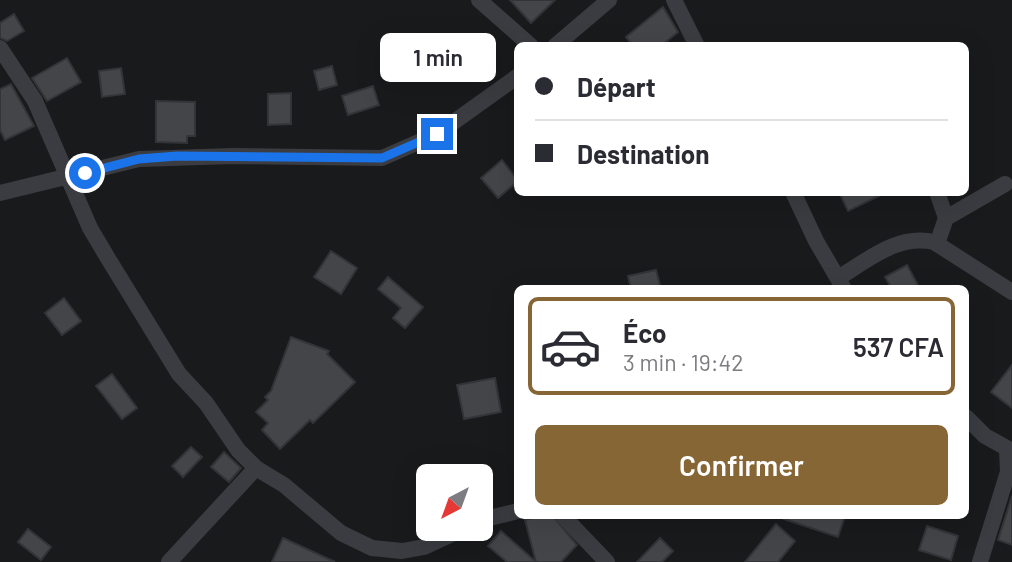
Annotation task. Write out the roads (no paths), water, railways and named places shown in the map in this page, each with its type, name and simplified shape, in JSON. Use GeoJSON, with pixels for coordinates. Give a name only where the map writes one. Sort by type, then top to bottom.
{"type":"FeatureCollection","features":[{"type":"Feature","properties":{"kind":"street"},"geometry":{"type":"LineString","coordinates":[[478,0],[526,42]]}},
{"type":"Feature","properties":{"kind":"street"},"geometry":{"type":"LineString","coordinates":[[560,42],[609,0]]}},
{"type":"Feature","properties":{"kind":"street"},"geometry":{"type":"LineString","coordinates":[[674,0],[695,42]]}},
{"type":"Feature","properties":{"kind":"street"},"geometry":{"type":"LineString","coordinates":[[0,48],[35,101],[90,228],[179,374],[256,468],[284,485],[341,533],[372,548],[402,551],[424,547],[437,541]]}},
{"type":"Feature","properties":{"kind":"street"},"geometry":{"type":"LineString","coordinates":[[0,193],[139,159],[177,156],[382,158],[437,134],[514,79]]}},
{"type":"Feature","properties":{"kind":"street"},"geometry":{"type":"LineString","coordinates":[[946,218],[1005,184]]}},
{"type":"Feature","properties":{"kind":"street"},"geometry":{"type":"LineString","coordinates":[[795,196],[816,241],[841,283],[900,241],[920,239],[937,244],[1012,292]]}},
{"type":"Feature","properties":{"kind":"street"},"geometry":{"type":"LineString","coordinates":[[937,244],[946,218],[938,196]]}},
{"type":"Feature","properties":{"kind":"street"},"geometry":{"type":"LineString","coordinates":[[972,434],[1010,451],[1008,472],[980,562]]}},
{"type":"Feature","properties":{"kind":"street"},"geometry":{"type":"LineString","coordinates":[[169,562],[256,468]]}},
{"type":"Feature","properties":{"kind":"street"},"geometry":{"type":"LineString","coordinates":[[494,517],[514,512]]}},
{"type":"Feature","properties":{"kind":"street"},"geometry":{"type":"LineString","coordinates":[[566,519],[607,562]]}}]}
